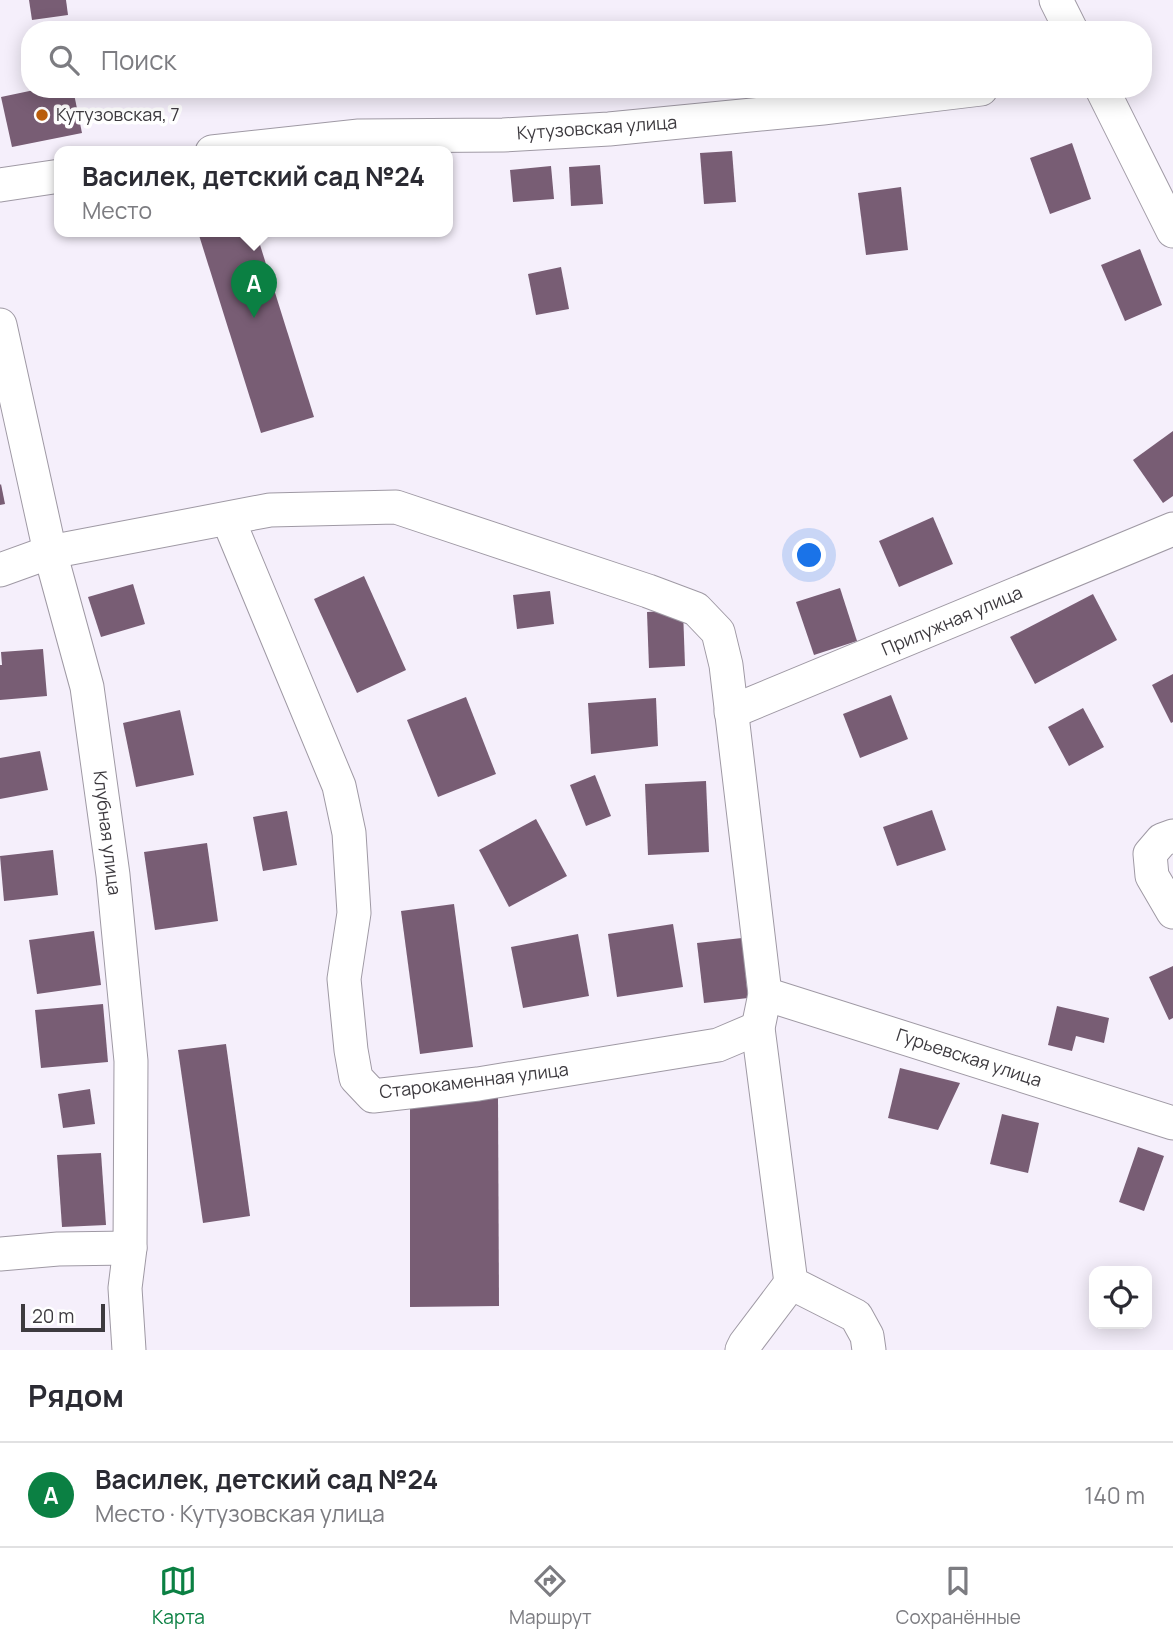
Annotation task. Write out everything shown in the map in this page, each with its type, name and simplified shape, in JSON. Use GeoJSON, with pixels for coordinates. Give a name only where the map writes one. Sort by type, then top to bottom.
{"type":"FeatureCollection","features":[{"type":"Feature","properties":{"kind":"street"},"geometry":{"type":"LineString","coordinates":[[1056,0],[1066,21]]}},
{"type":"Feature","properties":{"kind":"street","name":"Кутузовская улица"},"geometry":{"type":"LineString","coordinates":[[267,146],[359,136],[503,135],[609,129],[906,98]]}},
{"type":"Feature","properties":{"kind":"street"},"geometry":{"type":"LineString","coordinates":[[1106,98],[1173,231]]}},
{"type":"Feature","properties":{"kind":"street"},"geometry":{"type":"LineString","coordinates":[[0,185],[54,177]]}},
{"type":"Feature","properties":{"kind":"street","name":"Клубная улица"},"geometry":{"type":"LineString","coordinates":[[0,325],[50,552],[87,687],[113,875],[131,1061],[130,1248],[125,1288],[129,1350]]}},
{"type":"Feature","properties":{"kind":"street"},"geometry":{"type":"LineString","coordinates":[[0,570],[50,552],[270,510],[396,507],[696,609],[718,632],[726,664],[765,994],[758,1028],[791,1283],[743,1350]]}},
{"type":"Feature","properties":{"kind":"street","name":"Старокаменная улица"},"geometry":{"type":"LineString","coordinates":[[228,519],[339,786],[349,833],[354,913],[344,978],[351,1050],[356,1078],[373,1096],[478,1084],[718,1045],[758,1028]]}},
{"type":"Feature","properties":{"kind":"street","name":"Прилужная улица"},"geometry":{"type":"LineString","coordinates":[[731,712],[1173,529]]}},
{"type":"Feature","properties":{"kind":"street"},"geometry":{"type":"LineString","coordinates":[[1173,836],[1162,840],[1150,855],[1152,876],[1173,912]]}},
{"type":"Feature","properties":{"kind":"street","name":"Гурьевская улица"},"geometry":{"type":"LineString","coordinates":[[765,994],[1173,1123]]}},
{"type":"Feature","properties":{"kind":"street"},"geometry":{"type":"LineString","coordinates":[[0,1254],[58,1249],[130,1248]]}},
{"type":"Feature","properties":{"kind":"street"},"geometry":{"type":"LineString","coordinates":[[791,1283],[856,1316],[866,1336],[869,1350]]}},
{"type":"Feature","properties":{"kind":"building"},"geometry":{"type":"Polygon","coordinates":[[[29,0],[66,0],[68,15],[32,20],[29,0]]]}},
{"type":"Feature","properties":{"kind":"building","name":"Кутузовская, 7"},"geometry":{"type":"Polygon","coordinates":[[[21,93],[21,98],[75,98],[82,133],[12,147],[1,97],[21,93]]]}},
{"type":"Feature","properties":{"kind":"building"},"geometry":{"type":"Polygon","coordinates":[[[1072,143],[1091,199],[1050,214],[1030,158],[1072,143]]]}},
{"type":"Feature","properties":{"kind":"building"},"geometry":{"type":"Polygon","coordinates":[[[732,151],[736,202],[704,204],[700,153],[732,151]]]}},
{"type":"Feature","properties":{"kind":"building"},"geometry":{"type":"Polygon","coordinates":[[[600,165],[603,204],[571,206],[569,167],[600,165]]]}},
{"type":"Feature","properties":{"kind":"building"},"geometry":{"type":"Polygon","coordinates":[[[551,166],[554,199],[513,202],[510,170],[551,166]]]}},
{"type":"Feature","properties":{"kind":"building"},"geometry":{"type":"Polygon","coordinates":[[[901,187],[908,250],[866,255],[858,193],[901,187]]]}},
{"type":"Feature","properties":{"kind":"building"},"geometry":{"type":"Polygon","coordinates":[[[200,237],[258,237],[314,417],[261,433],[200,237]]]}},
{"type":"Feature","properties":{"kind":"building"},"geometry":{"type":"Polygon","coordinates":[[[1140,249],[1162,305],[1125,321],[1101,265],[1140,249]]]}},
{"type":"Feature","properties":{"kind":"building"},"geometry":{"type":"Polygon","coordinates":[[[561,267],[569,309],[536,315],[528,274],[561,267]]]}},
{"type":"Feature","properties":{"kind":"building"},"geometry":{"type":"Polygon","coordinates":[[[1173,431],[1173,496],[1163,503],[1133,460],[1173,431]]]}},
{"type":"Feature","properties":{"kind":"building"},"geometry":{"type":"Polygon","coordinates":[[[0,485],[5,504],[0,505],[0,485]]]}},
{"type":"Feature","properties":{"kind":"building"},"geometry":{"type":"Polygon","coordinates":[[[933,517],[953,564],[899,587],[879,541],[933,517]]]}},
{"type":"Feature","properties":{"kind":"building"},"geometry":{"type":"Polygon","coordinates":[[[364,576],[406,670],[357,693],[314,599],[364,576]]]}},
{"type":"Feature","properties":{"kind":"building"},"geometry":{"type":"Polygon","coordinates":[[[133,584],[145,624],[101,637],[88,597],[133,584]]]}},
{"type":"Feature","properties":{"kind":"building"},"geometry":{"type":"Polygon","coordinates":[[[840,588],[857,641],[814,655],[796,602],[840,588]]]}},
{"type":"Feature","properties":{"kind":"building"},"geometry":{"type":"Polygon","coordinates":[[[550,591],[554,624],[517,629],[513,595],[550,591]]]}},
{"type":"Feature","properties":{"kind":"building"},"geometry":{"type":"Polygon","coordinates":[[[1093,594],[1117,640],[1035,684],[1010,637],[1093,594]]]}},
{"type":"Feature","properties":{"kind":"building"},"geometry":{"type":"Polygon","coordinates":[[[683,610],[685,666],[649,668],[647,612],[683,610]]]}},
{"type":"Feature","properties":{"kind":"building"},"geometry":{"type":"Polygon","coordinates":[[[43,649],[47,696],[0,700],[1,652],[43,649]]]}},
{"type":"Feature","properties":{"kind":"building"},"geometry":{"type":"Polygon","coordinates":[[[1173,674],[1173,722],[1171,723],[1152,685],[1173,674]]]}},
{"type":"Feature","properties":{"kind":"building"},"geometry":{"type":"Polygon","coordinates":[[[891,695],[908,739],[860,758],[843,714],[891,695]]]}},
{"type":"Feature","properties":{"kind":"building"},"geometry":{"type":"Polygon","coordinates":[[[466,697],[496,774],[438,797],[407,720],[466,697]]]}},
{"type":"Feature","properties":{"kind":"building"},"geometry":{"type":"Polygon","coordinates":[[[656,698],[658,746],[591,754],[588,703],[656,698]]]}},
{"type":"Feature","properties":{"kind":"building"},"geometry":{"type":"Polygon","coordinates":[[[1083,708],[1104,747],[1069,766],[1048,727],[1083,708]]]}},
{"type":"Feature","properties":{"kind":"building"},"geometry":{"type":"Polygon","coordinates":[[[180,710],[194,775],[136,787],[123,723],[180,710]]]}},
{"type":"Feature","properties":{"kind":"building"},"geometry":{"type":"Polygon","coordinates":[[[40,751],[48,790],[0,799],[0,758],[40,751]]]}},
{"type":"Feature","properties":{"kind":"building"},"geometry":{"type":"Polygon","coordinates":[[[595,775],[611,816],[586,826],[570,785],[595,775]]]}},
{"type":"Feature","properties":{"kind":"building"},"geometry":{"type":"Polygon","coordinates":[[[706,781],[709,852],[648,855],[645,784],[706,781]]]}},
{"type":"Feature","properties":{"kind":"building"},"geometry":{"type":"Polygon","coordinates":[[[932,810],[946,850],[897,866],[883,827],[932,810]]]}},
{"type":"Feature","properties":{"kind":"building"},"geometry":{"type":"Polygon","coordinates":[[[287,811],[297,865],[263,871],[253,817],[287,811]]]}},
{"type":"Feature","properties":{"kind":"building"},"geometry":{"type":"Polygon","coordinates":[[[536,819],[567,876],[509,907],[479,850],[536,819]]]}},
{"type":"Feature","properties":{"kind":"building"},"geometry":{"type":"Polygon","coordinates":[[[207,843],[218,921],[155,930],[144,852],[207,843]]]}},
{"type":"Feature","properties":{"kind":"building"},"geometry":{"type":"Polygon","coordinates":[[[53,850],[58,895],[4,901],[0,856],[53,850]]]}},
{"type":"Feature","properties":{"kind":"building"},"geometry":{"type":"Polygon","coordinates":[[[454,904],[473,1047],[420,1054],[401,911],[454,904]]]}},
{"type":"Feature","properties":{"kind":"building"},"geometry":{"type":"Polygon","coordinates":[[[673,924],[683,987],[617,997],[608,934],[673,924]]]}},
{"type":"Feature","properties":{"kind":"building"},"geometry":{"type":"Polygon","coordinates":[[[94,931],[101,985],[37,994],[29,940],[94,931]]]}},
{"type":"Feature","properties":{"kind":"building"},"geometry":{"type":"Polygon","coordinates":[[[578,934],[589,996],[523,1008],[511,947],[578,934]]]}},
{"type":"Feature","properties":{"kind":"building"},"geometry":{"type":"Polygon","coordinates":[[[742,938],[748,998],[704,1003],[697,943],[742,938]]]}},
{"type":"Feature","properties":{"kind":"building"},"geometry":{"type":"Polygon","coordinates":[[[1173,966],[1173,1018],[1169,1020],[1149,977],[1173,966]]]}},
{"type":"Feature","properties":{"kind":"building"},"geometry":{"type":"Polygon","coordinates":[[[103,1004],[108,1062],[41,1068],[35,1010],[103,1004]]]}},
{"type":"Feature","properties":{"kind":"building"},"geometry":{"type":"Polygon","coordinates":[[[1057,1006],[1109,1018],[1104,1043],[1076,1036],[1072,1051],[1048,1045],[1057,1006]]]}},
{"type":"Feature","properties":{"kind":"building"},"geometry":{"type":"Polygon","coordinates":[[[226,1044],[250,1216],[203,1223],[178,1050],[226,1044]]]}},
{"type":"Feature","properties":{"kind":"building"},"geometry":{"type":"Polygon","coordinates":[[[900,1068],[960,1083],[938,1130],[888,1118],[900,1068]]]}},
{"type":"Feature","properties":{"kind":"building"},"geometry":{"type":"Polygon","coordinates":[[[90,1089],[95,1124],[63,1128],[58,1094],[90,1089]]]}},
{"type":"Feature","properties":{"kind":"building"},"geometry":{"type":"Polygon","coordinates":[[[410,1098],[498,1098],[499,1306],[410,1307],[410,1098]]]}},
{"type":"Feature","properties":{"kind":"building"},"geometry":{"type":"Polygon","coordinates":[[[1002,1114],[1039,1123],[1028,1173],[990,1164],[1002,1114]]]}},
{"type":"Feature","properties":{"kind":"building"},"geometry":{"type":"Polygon","coordinates":[[[1138,1147],[1164,1156],[1144,1211],[1119,1202],[1138,1147]]]}},
{"type":"Feature","properties":{"kind":"building"},"geometry":{"type":"Polygon","coordinates":[[[101,1153],[106,1225],[62,1227],[57,1155],[101,1153]]]}},
{"type":"Feature","properties":{"kind":"place","name":"Кутузовская, 7"},"geometry":{"type":"Point","coordinates":[42,115]}},
{"type":"Feature","properties":{"kind":"place","name":"Василек, детский сад №24"},"geometry":{"type":"Point","coordinates":[254,318]}}]}
